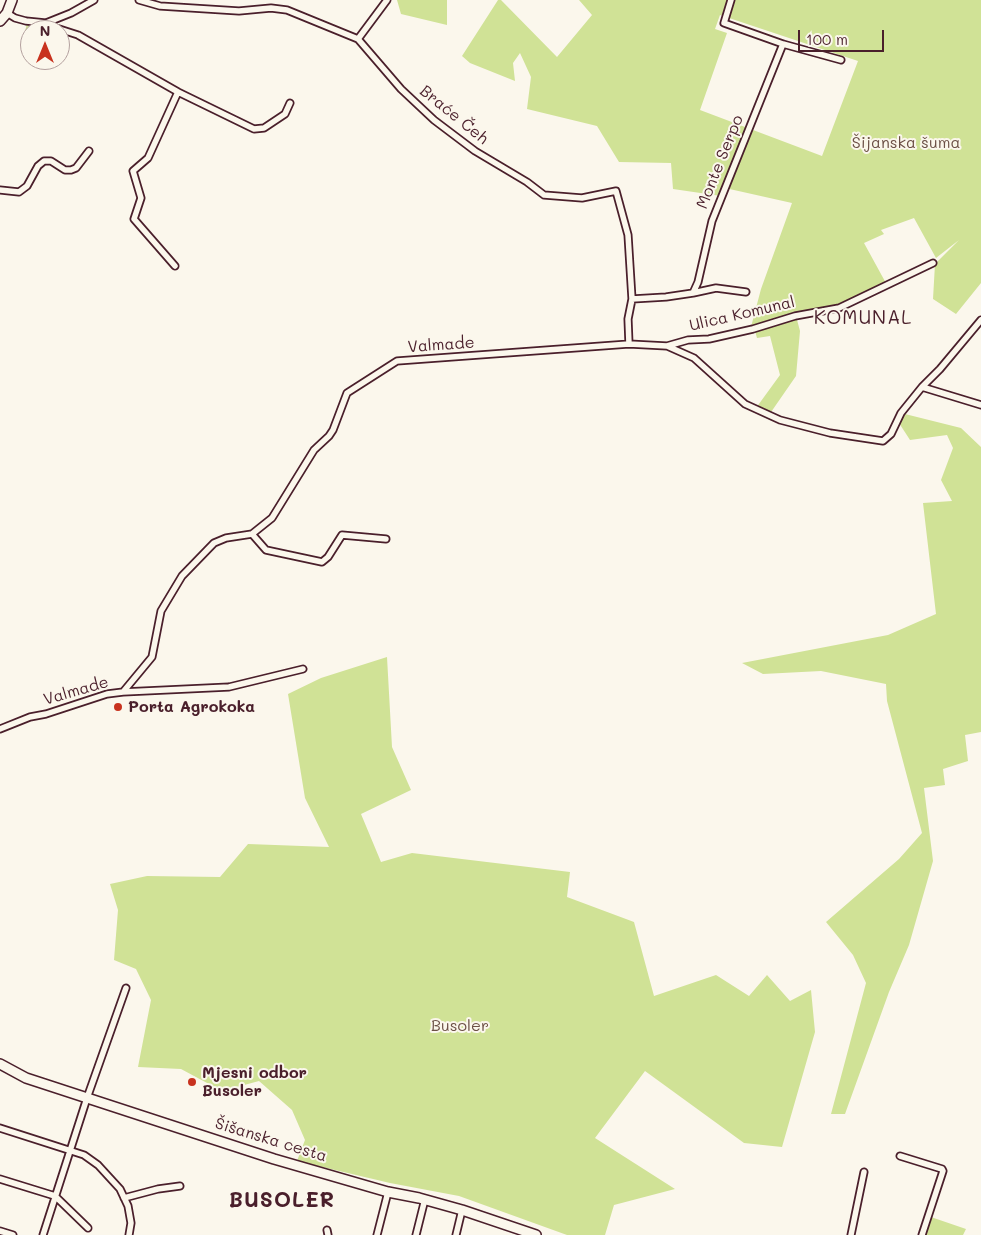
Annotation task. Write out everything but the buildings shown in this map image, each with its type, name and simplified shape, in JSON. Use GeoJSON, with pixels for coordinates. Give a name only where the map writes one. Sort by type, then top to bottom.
{"type":"FeatureCollection","features":[{"type":"Feature","properties":{"kind":"main road"},"geometry":{"type":"LineString","coordinates":[[0,21],[7,13],[12,0]]}},
{"type":"Feature","properties":{"kind":"main road","name":"Šišanska cesta"},"geometry":{"type":"LineString","coordinates":[[1,1067],[26,1078],[274,1158],[388,1192],[425,1199],[536,1235]]}},
{"type":"Feature","properties":{"kind":"street"},"geometry":{"type":"LineString","coordinates":[[53,20],[94,0]]}},
{"type":"Feature","properties":{"kind":"street","name":"Braće Čeh"},"geometry":{"type":"LineString","coordinates":[[139,0],[160,6],[219,10],[239,11],[271,8],[287,10],[358,40],[401,89],[434,120],[474,151],[528,182],[544,195],[582,198],[616,191],[628,235],[632,299],[628,319],[629,344]]}},
{"type":"Feature","properties":{"kind":"street"},"geometry":{"type":"LineString","coordinates":[[358,40],[387,0]]}},
{"type":"Feature","properties":{"kind":"street"},"geometry":{"type":"LineString","coordinates":[[731,0],[724,23],[782,44],[841,60]]}},
{"type":"Feature","properties":{"kind":"street"},"geometry":{"type":"LineString","coordinates":[[7,13],[22,20]]}},
{"type":"Feature","properties":{"kind":"street"},"geometry":{"type":"LineString","coordinates":[[70,32],[178,92],[254,129],[264,128],[285,114],[290,103]]}},
{"type":"Feature","properties":{"kind":"street","name":"Monte Serpo"},"geometry":{"type":"LineString","coordinates":[[693,293],[698,282],[712,221],[782,44]]}},
{"type":"Feature","properties":{"kind":"street"},"geometry":{"type":"LineString","coordinates":[[176,266],[134,219],[141,198],[133,171],[148,158],[178,92]]}},
{"type":"Feature","properties":{"kind":"street"},"geometry":{"type":"LineString","coordinates":[[0,190],[19,192],[27,186],[38,166],[44,161],[51,161],[66,170],[76,168],[90,151]]}},
{"type":"Feature","properties":{"kind":"street","name":"Ulica Komunal"},"geometry":{"type":"LineString","coordinates":[[629,344],[667,346],[688,340],[709,339],[753,329],[795,316],[839,308],[933,263]]}},
{"type":"Feature","properties":{"kind":"street"},"geometry":{"type":"LineString","coordinates":[[632,299],[666,297],[716,288],[746,292]]}},
{"type":"Feature","properties":{"kind":"street","name":"Ulica Komunal"},"geometry":{"type":"LineString","coordinates":[[667,346],[694,358],[745,404],[780,420],[830,432],[883,441],[892,434],[901,413],[922,387],[940,369],[981,320]]}},
{"type":"Feature","properties":{"kind":"street","name":"Valmade"},"geometry":{"type":"LineString","coordinates":[[0,729],[30,717],[46,714],[107,694],[123,692],[152,657],[161,611],[182,576],[214,543],[226,538],[252,534],[272,518],[314,450],[333,430],[347,393],[397,361],[629,344]]}},
{"type":"Feature","properties":{"kind":"street"},"geometry":{"type":"LineString","coordinates":[[922,387],[981,405]]}},
{"type":"Feature","properties":{"kind":"street"},"geometry":{"type":"LineString","coordinates":[[252,534],[266,550],[322,562],[328,557],[342,535],[386,539]]}},
{"type":"Feature","properties":{"kind":"street"},"geometry":{"type":"LineString","coordinates":[[123,692],[229,687],[303,669]]}},
{"type":"Feature","properties":{"kind":"street"},"geometry":{"type":"LineString","coordinates":[[43,1235],[87,1098],[126,988]]}},
{"type":"Feature","properties":{"kind":"street"},"geometry":{"type":"LineString","coordinates":[[0,1128],[84,1155],[98,1164],[120,1188],[130,1215],[129,1235]]}},
{"type":"Feature","properties":{"kind":"street"},"geometry":{"type":"LineString","coordinates":[[900,1156],[942,1169],[943,1171],[922,1235]]}},
{"type":"Feature","properties":{"kind":"street"},"geometry":{"type":"LineString","coordinates":[[851,1235],[864,1172]]}},
{"type":"Feature","properties":{"kind":"street"},"geometry":{"type":"LineString","coordinates":[[0,1179],[55,1196],[88,1228]]}},
{"type":"Feature","properties":{"kind":"street"},"geometry":{"type":"LineString","coordinates":[[124,1198],[158,1189],[180,1186]]}},
{"type":"Feature","properties":{"kind":"street"},"geometry":{"type":"LineString","coordinates":[[377,1235],[388,1192]]}},
{"type":"Feature","properties":{"kind":"street"},"geometry":{"type":"LineString","coordinates":[[416,1235],[425,1199]]}},
{"type":"Feature","properties":{"kind":"street"},"geometry":{"type":"LineString","coordinates":[[456,1235],[462,1210]]}},
{"type":"Feature","properties":{"kind":"street"},"geometry":{"type":"LineString","coordinates":[[0,1231],[13,1235]]}},
{"type":"Feature","properties":{"kind":"green space"},"geometry":{"type":"Polygon","coordinates":[[[397,0],[447,0],[447,25],[401,14],[397,0]]]}},
{"type":"Feature","properties":{"kind":"green space","name":"Šijanska šuma"},"geometry":{"type":"Polygon","coordinates":[[[498,0],[501,0],[557,57],[592,15],[579,0],[981,0],[981,283],[956,314],[933,299],[935,264],[959,240],[936,258],[914,218],[881,230],[884,234],[864,243],[887,285],[839,308],[796,316],[800,331],[796,376],[769,415],[756,408],[780,375],[770,336],[757,338],[755,331],[751,327],[761,289],[792,203],[725,188],[721,196],[673,189],[671,163],[619,162],[597,126],[527,109],[531,77],[520,53],[513,63],[515,81],[470,63],[462,56],[498,0]],[[720,15],[715,29],[727,33],[700,110],[822,156],[858,61],[720,15]]]}},
{"type":"Feature","properties":{"kind":"green space"},"geometry":{"type":"Polygon","coordinates":[[[901,413],[961,428],[981,447],[981,732],[965,735],[968,761],[943,769],[945,785],[924,788],[933,861],[909,945],[889,992],[845,1114],[831,1114],[866,983],[853,955],[826,922],[899,859],[922,833],[887,701],[886,684],[821,671],[763,674],[742,663],[888,635],[936,614],[923,503],[952,501],[941,480],[953,448],[947,435],[910,440],[899,423],[901,413]]]}},
{"type":"Feature","properties":{"kind":"green space","name":"Busoler"},"geometry":{"type":"Polygon","coordinates":[[[387,657],[392,747],[411,790],[361,814],[381,862],[412,853],[570,872],[567,897],[634,922],[654,996],[716,975],[749,996],[767,975],[790,1001],[811,990],[815,1032],[782,1147],[744,1143],[645,1071],[595,1138],[675,1189],[614,1205],[605,1235],[567,1235],[459,1196],[390,1183],[297,1161],[305,1140],[292,1110],[259,1081],[222,1091],[181,1069],[138,1067],[151,1000],[136,969],[114,960],[118,910],[110,884],[147,876],[220,877],[248,844],[329,847],[305,798],[288,694],[321,678],[387,657]]]}},
{"type":"Feature","properties":{"kind":"green space"},"geometry":{"type":"Polygon","coordinates":[[[928,1216],[966,1229],[963,1235],[922,1235],[928,1216]]]}},
{"type":"Feature","properties":{"kind":"place","name":"Porta Agrokoka"},"geometry":{"type":"Point","coordinates":[118,707]}},
{"type":"Feature","properties":{"kind":"place","name":"Mjesni odbor Busoler"},"geometry":{"type":"Point","coordinates":[192,1082]}},
{"type":"Feature","properties":{"kind":"district","name":"KOMUNAL"},"geometry":{"type":"Point","coordinates":[863,318]}},
{"type":"Feature","properties":{"kind":"district","name":"BUSOLER"},"geometry":{"type":"Point","coordinates":[282,1201]}}]}
